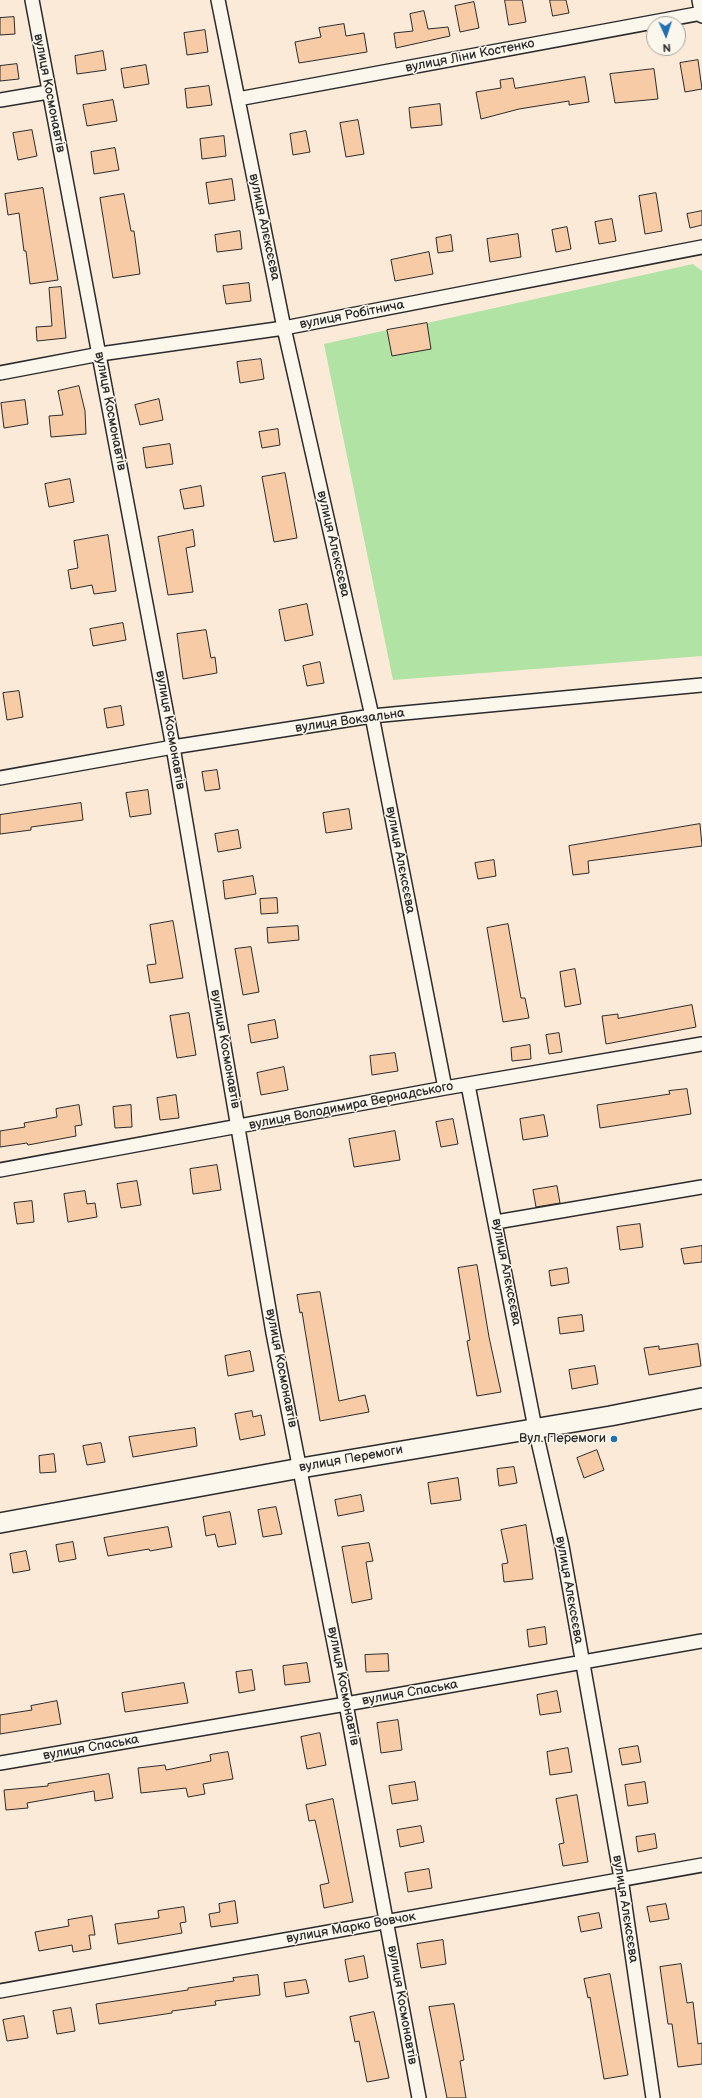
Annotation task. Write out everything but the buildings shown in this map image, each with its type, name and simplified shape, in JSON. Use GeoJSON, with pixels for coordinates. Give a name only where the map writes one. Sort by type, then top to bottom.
{"type":"FeatureCollection","features":[{"type":"Feature","properties":{"kind":"main road","name":"вулиця Перемоги"},"geometry":{"type":"LineString","coordinates":[[0,1523],[300,1468],[610,1416],[702,1398]]}},
{"type":"Feature","properties":{"kind":"street","name":"вулиця Космонавтів"},"geometry":{"type":"LineString","coordinates":[[32,0],[48,92],[100,354],[173,747],[273,1333],[346,1704],[419,2098]]}},
{"type":"Feature","properties":{"kind":"street","name":"вулиця Алєксєєва"},"geometry":{"type":"LineString","coordinates":[[218,0],[284,328],[372,716],[445,1088]]}},
{"type":"Feature","properties":{"kind":"street","name":"вулиця Ліни Костенко"},"geometry":{"type":"LineString","coordinates":[[238,99],[701,10]]}},
{"type":"Feature","properties":{"kind":"street"},"geometry":{"type":"LineString","coordinates":[[0,100],[48,92]]}},
{"type":"Feature","properties":{"kind":"street","name":"вулиця Робітнича"},"geometry":{"type":"LineString","coordinates":[[0,373],[100,354],[284,328],[702,247]]}},
{"type":"Feature","properties":{"kind":"street","name":"вулиця Вокзальна"},"geometry":{"type":"LineString","coordinates":[[0,778],[173,747],[372,716],[702,685]]}},
{"type":"Feature","properties":{"kind":"street","name":"вулиця Володимира Вернадського"},"geometry":{"type":"LineString","coordinates":[[0,1170],[445,1088],[702,1044]]}},
{"type":"Feature","properties":{"kind":"street","name":"вулиця Алєксєєва"},"geometry":{"type":"LineString","coordinates":[[468,1085],[496,1222],[535,1428],[562,1546],[581,1661],[621,1878],[653,2098]]}},
{"type":"Feature","properties":{"kind":"street"},"geometry":{"type":"LineString","coordinates":[[496,1222],[702,1187]]}},
{"type":"Feature","properties":{"kind":"street","name":"вулиця Спаська"},"geometry":{"type":"LineString","coordinates":[[0,1763],[702,1641]]}},
{"type":"Feature","properties":{"kind":"street","name":"вулиця Марко Вовчок"},"geometry":{"type":"LineString","coordinates":[[0,1991],[387,1922],[621,1878],[702,1865]]}},
{"type":"Feature","properties":{"kind":"green space"},"geometry":{"type":"Polygon","coordinates":[[[693,264],[702,271],[702,656],[393,680],[324,344],[387,330],[431,349],[427,323],[693,264]]]}},
{"type":"Feature","properties":{"kind":"place","name":"Вул. Перемоги"},"geometry":{"type":"Point","coordinates":[614,1439]}}]}
